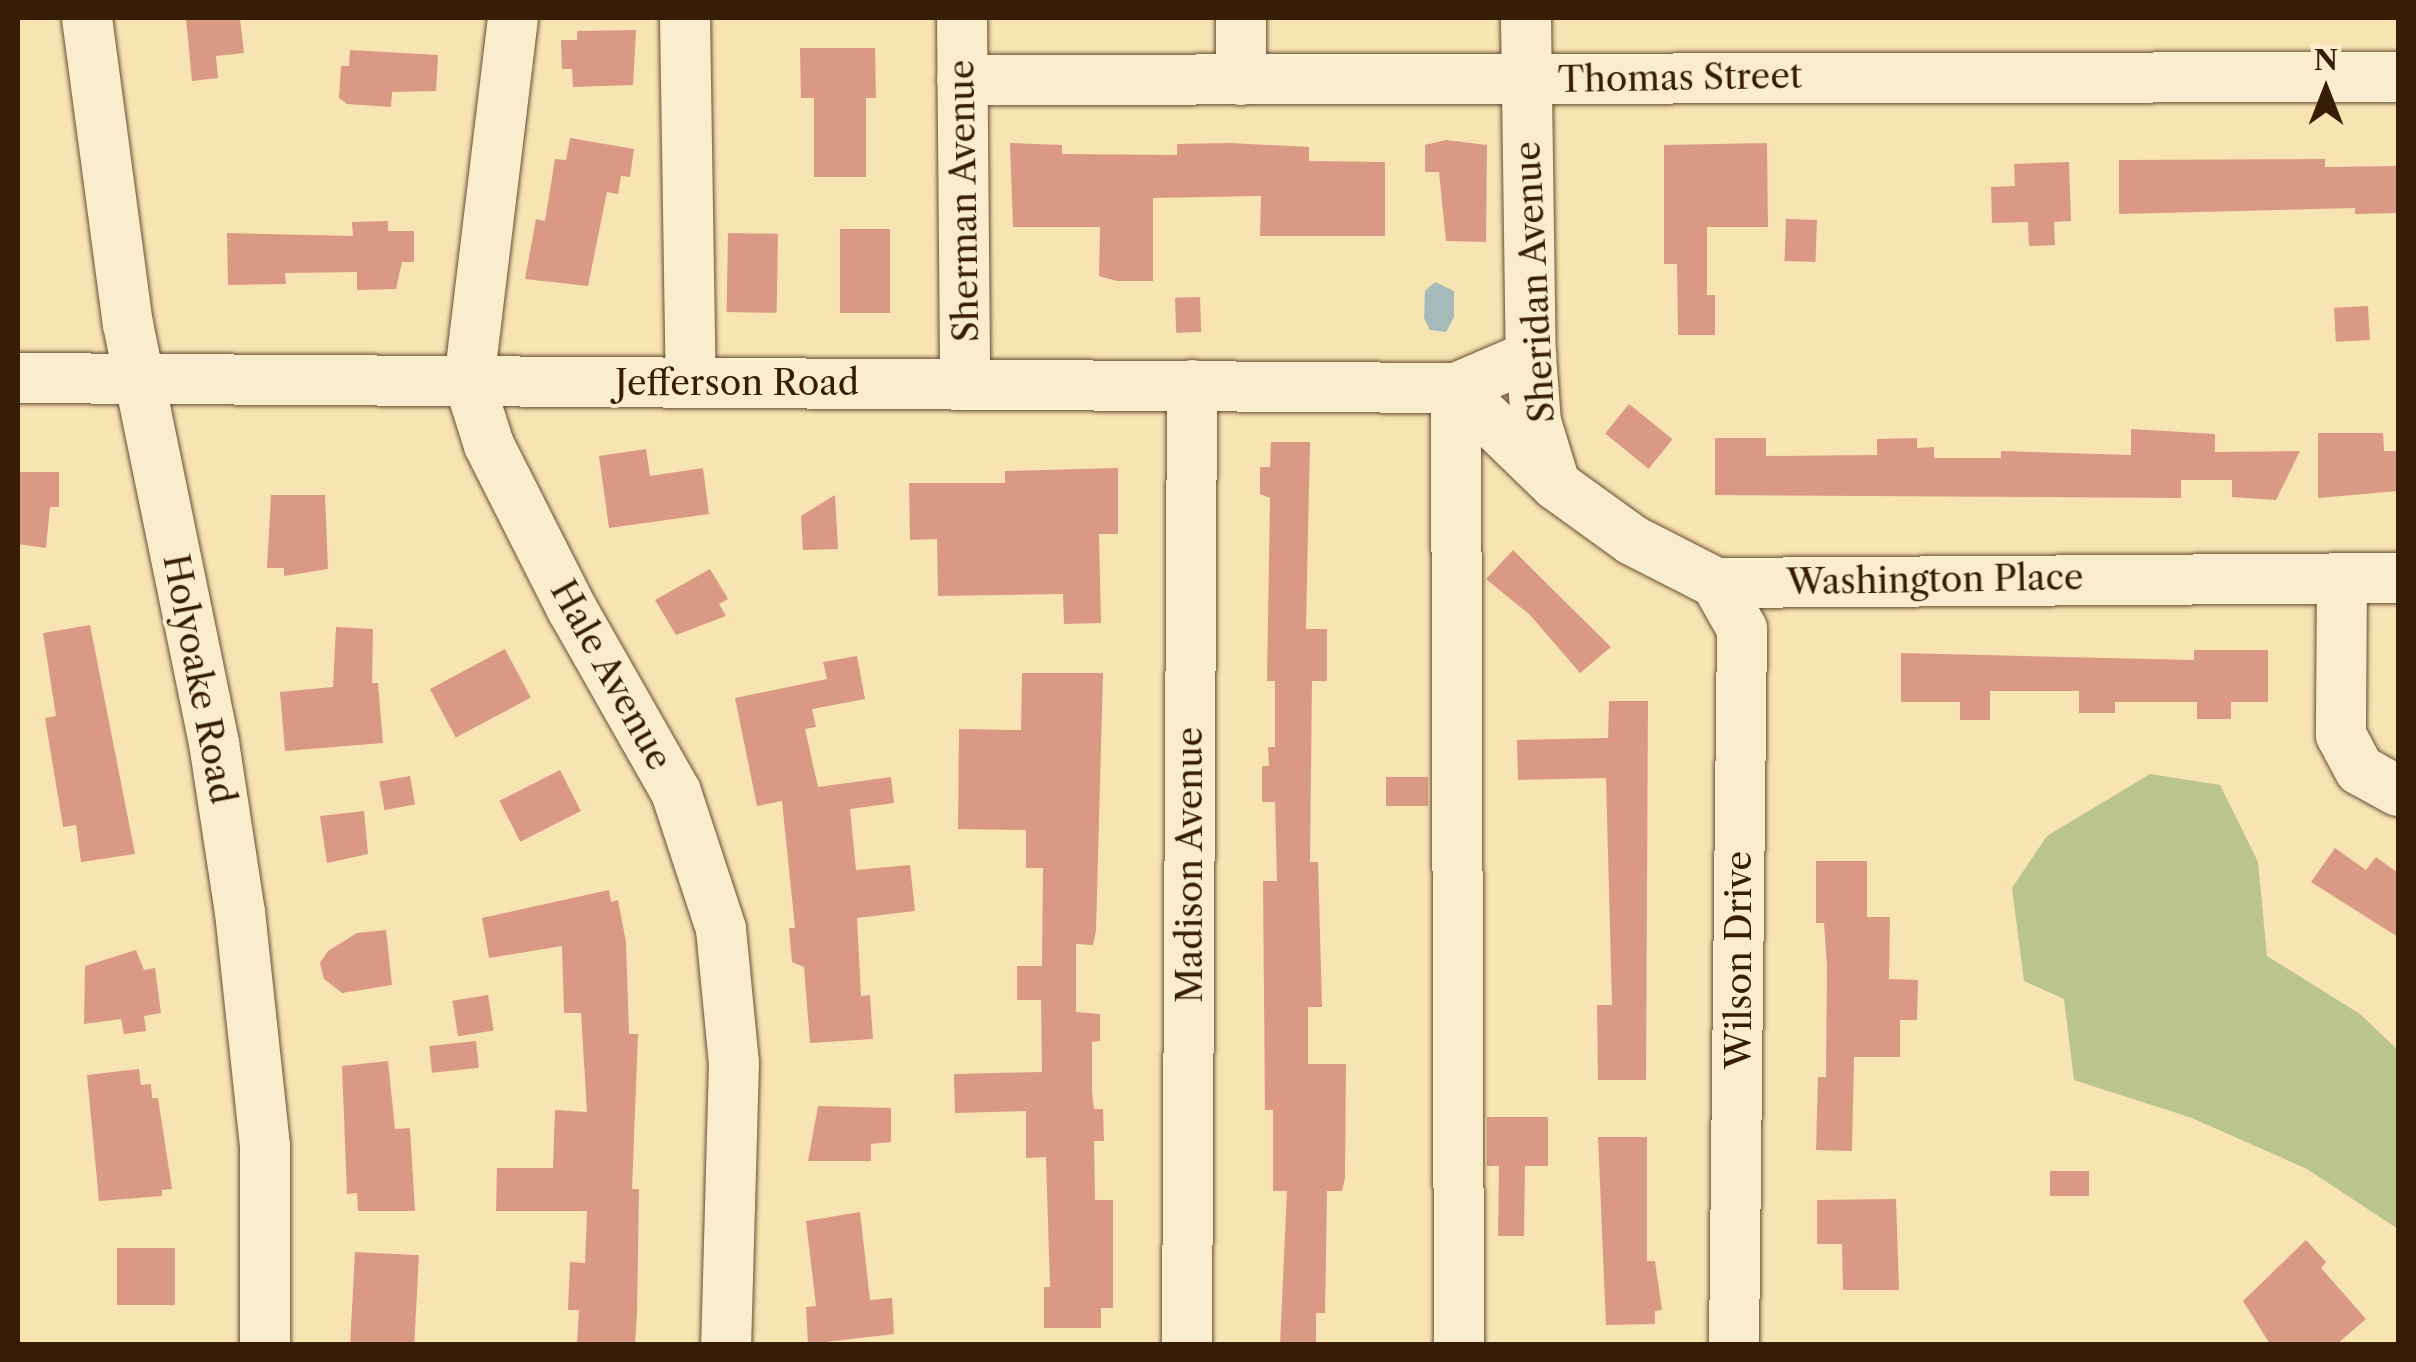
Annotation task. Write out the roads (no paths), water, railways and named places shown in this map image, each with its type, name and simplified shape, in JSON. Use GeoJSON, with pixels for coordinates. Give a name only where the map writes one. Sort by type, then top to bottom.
{"type":"FeatureCollection","features":[{"type":"Feature","properties":{"kind":"street","name":"Holyoake Road"},"geometry":{"type":"LineString","coordinates":[[88,18],[111,222],[214,744],[240,912],[265,1147],[265,1344]]}},
{"type":"Feature","properties":{"kind":"street","name":"Hale Avenue"},"geometry":{"type":"LineString","coordinates":[[514,18],[469,382],[489,445],[572,609],[676,792],[722,929],[734,1063],[726,1344]]}},
{"type":"Feature","properties":{"kind":"street"},"geometry":{"type":"LineString","coordinates":[[685,18],[691,383]]}},
{"type":"Feature","properties":{"kind":"street","name":"Sherman Avenue"},"geometry":{"type":"LineString","coordinates":[[962,18],[965,384]]}},
{"type":"Feature","properties":{"kind":"street"},"geometry":{"type":"LineString","coordinates":[[1241,18],[1241,80]]}},
{"type":"Feature","properties":{"kind":"street","name":"Sheridan Avenue"},"geometry":{"type":"LineString","coordinates":[[1526,18],[1531,356],[1536,422],[1556,484]]}},
{"type":"Feature","properties":{"kind":"street","name":"Thomas Street"},"geometry":{"type":"LineString","coordinates":[[962,80],[2398,78]]}},
{"type":"Feature","properties":{"kind":"street","name":"Jefferson Road"},"geometry":{"type":"LineString","coordinates":[[18,378],[1456,388],[1531,356]]}},
{"type":"Feature","properties":{"kind":"street","name":"Madison Avenue"},"geometry":{"type":"LineString","coordinates":[[1188,1344],[1192,386]]}},
{"type":"Feature","properties":{"kind":"street"},"geometry":{"type":"LineString","coordinates":[[1456,388],[1556,484]]}},
{"type":"Feature","properties":{"kind":"street"},"geometry":{"type":"LineString","coordinates":[[1456,388],[1459,1344]]}},
{"type":"Feature","properties":{"kind":"street","name":"Washington Place"},"geometry":{"type":"LineString","coordinates":[[1556,484],[1632,540],[1716,583],[2398,578]]}},
{"type":"Feature","properties":{"kind":"street"},"geometry":{"type":"LineString","coordinates":[[2342,578],[2341,735],[2360,770],[2398,791]]}},
{"type":"Feature","properties":{"kind":"street","name":"Wilson Drive"},"geometry":{"type":"LineString","coordinates":[[1716,583],[1742,629],[1734,1344]]}},
{"type":"Feature","properties":{"kind":"water"},"geometry":{"type":"Polygon","coordinates":[[[1435,282],[1454,291],[1454,317],[1446,332],[1430,330],[1424,318],[1425,291],[1435,282]]]}}]}
